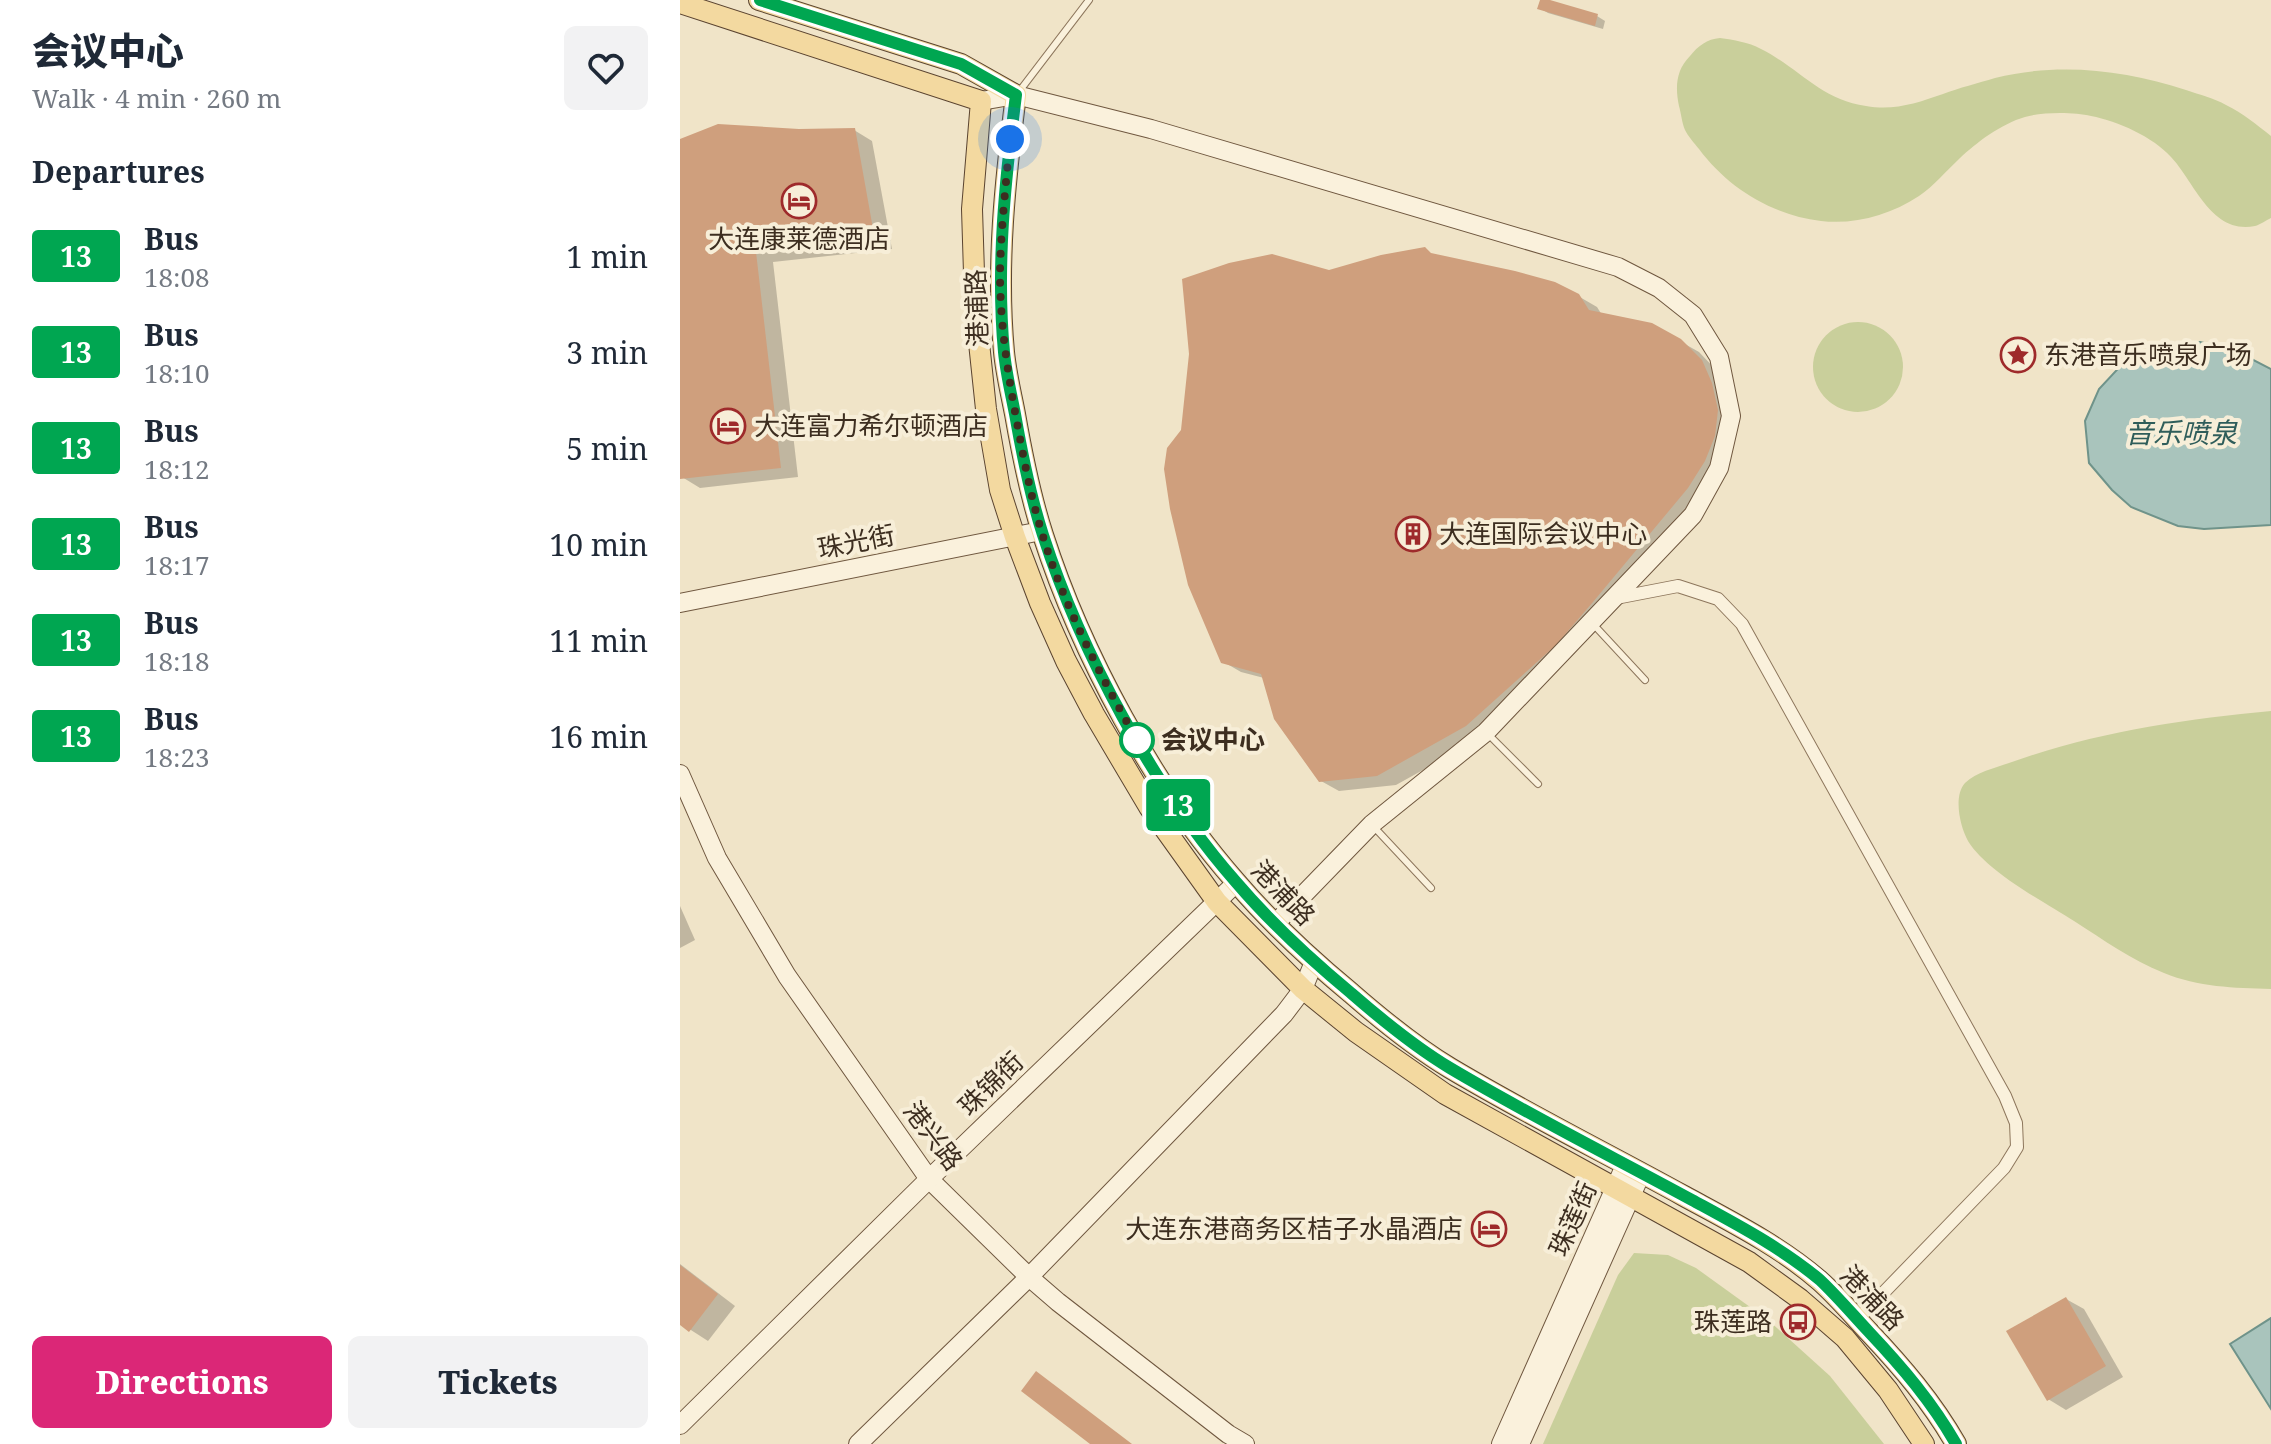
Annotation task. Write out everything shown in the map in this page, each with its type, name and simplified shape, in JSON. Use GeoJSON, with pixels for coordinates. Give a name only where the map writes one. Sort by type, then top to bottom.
{"type":"FeatureCollection","features":[{"type":"Feature","properties":{"kind":"main road"},"geometry":{"type":"LineString","coordinates":[[759,0],[961,64],[1016,95],[1151,129],[1618,267],[1659,288],[1693,315],[1719,357],[1731,416],[1719,468],[1693,515],[1486,732],[1372,824],[1275,924]]}},
{"type":"Feature","properties":{"kind":"main road"},"geometry":{"type":"LineString","coordinates":[[680,3],[981,101],[1016,95]]}},
{"type":"Feature","properties":{"kind":"main road","name":"港浦路"},"geometry":{"type":"LineString","coordinates":[[1016,95],[1003,204],[1000,274],[1004,355],[1025,471],[1058,579],[1115,702],[1159,778],[1200,838],[1236,883],[1275,924],[1314,962],[1386,1023],[1445,1065],[1781,1252],[1820,1281],[1909,1375],[1956,1444]]}},
{"type":"Feature","properties":{"kind":"main road","name":"港浦路"},"geometry":{"type":"LineString","coordinates":[[981,101],[972,209],[975,305],[986,409],[998,476],[1015,537],[1053,632],[1094,714],[1149,807],[1217,902],[1303,989],[1356,1032],[1445,1094],[1749,1262],[1800,1299],[1845,1338],[1888,1390],[1924,1444]]}},
{"type":"Feature","properties":{"kind":"main road","name":"珠光街"},"geometry":{"type":"LineString","coordinates":[[680,603],[1041,531]]}},
{"type":"Feature","properties":{"kind":"main road","name":"港兴路"},"geometry":{"type":"LineString","coordinates":[[680,774],[717,858],[787,976],[929,1179],[1058,1302],[1245,1444]]}},
{"type":"Feature","properties":{"kind":"main road","name":"珠锦街"},"geometry":{"type":"LineString","coordinates":[[680,1425],[1236,883]]}},
{"type":"Feature","properties":{"kind":"main road"},"geometry":{"type":"LineString","coordinates":[[858,1444],[1029,1277],[1284,1014],[1303,989],[1314,962]]}},
{"type":"Feature","properties":{"kind":"main road","name":"珠莲街"},"geometry":{"type":"LineString","coordinates":[[1520,1444],[1623,1192],[1623,1170],[1634,1169]]}},
{"type":"Feature","properties":{"kind":"main road","name":"珠莲街"},"geometry":{"type":"LineString","coordinates":[[1501,1444],[1623,1192]]}},
{"type":"Feature","properties":{"kind":"street"},"geometry":{"type":"LineString","coordinates":[[1614,598],[1678,586],[1718,599],[1742,624],[2005,1096],[2016,1123],[2017,1147],[2004,1168],[1858,1319]]}},
{"type":"Feature","properties":{"kind":"lane"},"geometry":{"type":"LineString","coordinates":[[1016,95],[1089,0]]}},
{"type":"Feature","properties":{"kind":"lane"},"geometry":{"type":"LineString","coordinates":[[1591,623],[1645,680]]}},
{"type":"Feature","properties":{"kind":"lane"},"geometry":{"type":"LineString","coordinates":[[1486,732],[1538,784]]}},
{"type":"Feature","properties":{"kind":"lane"},"geometry":{"type":"LineString","coordinates":[[1372,824],[1431,888]]}},
{"type":"Feature","properties":{"kind":"green space"},"geometry":{"type":"Polygon","coordinates":[[[1720,38],[1761,49],[1836,97],[1850,103],[1876,107],[1915,103],[2019,73],[2067,69],[2139,77],[2207,97],[2250,119],[2271,136],[2271,218],[2255,226],[2240,227],[2227,222],[2205,204],[2171,157],[2155,143],[2101,118],[2058,113],[2025,117],[1998,129],[1981,140],[1924,192],[1884,213],[1859,220],[1834,222],[1785,213],[1752,197],[1723,176],[1684,127],[1677,92],[1679,73],[1685,61],[1700,46],[1720,38]]]}},
{"type":"Feature","properties":{"kind":"green space"},"geometry":{"type":"Polygon","coordinates":[[[1858,322],[1875,326],[1890,335],[1899,350],[1903,367],[1899,384],[1890,399],[1875,408],[1858,412],[1841,408],[1826,399],[1817,384],[1813,367],[1817,350],[1826,335],[1841,326],[1858,322]]]}},
{"type":"Feature","properties":{"kind":"green space"},"geometry":{"type":"Polygon","coordinates":[[[2271,711],[2271,989],[2203,984],[2164,973],[2140,962],[2002,875],[1977,853],[1965,835],[1959,812],[1961,789],[1969,779],[1986,771],[2040,752],[2105,735],[2205,718],[2271,711]]]}},
{"type":"Feature","properties":{"kind":"green space"},"geometry":{"type":"Polygon","coordinates":[[[1634,1253],[1668,1255],[1696,1268],[1768,1320],[1830,1376],[1884,1444],[1543,1444],[1618,1275],[1634,1253]]]}},
{"type":"Feature","properties":{"kind":"water","name":"音乐喷泉"},"geometry":{"type":"Polygon","coordinates":[[[2200,342],[2236,351],[2271,369],[2271,525],[2204,529],[2178,526],[2131,507],[2089,463],[2085,421],[2099,389],[2127,359],[2161,344],[2200,342]]]}},
{"type":"Feature","properties":{"kind":"water"},"geometry":{"type":"Polygon","coordinates":[[[2271,1318],[2271,1409],[2230,1344],[2271,1318]]]}},
{"type":"Feature","properties":{"kind":"building"},"geometry":{"type":"Polygon","coordinates":[[[1540,0],[1598,14],[1595,26],[1537,9],[1540,0]]]}},
{"type":"Feature","properties":{"kind":"building"},"geometry":{"type":"Polygon","coordinates":[[[718,124],[799,129],[855,128],[875,240],[756,252],[781,468],[680,479],[680,139],[718,124]]]}},
{"type":"Feature","properties":{"kind":"building","name":"大连国际会议中心"},"geometry":{"type":"Polygon","coordinates":[[[1425,247],[1431,253],[1555,282],[1579,294],[1589,310],[1652,323],[1681,339],[1702,360],[1712,383],[1718,410],[1715,436],[1705,461],[1688,488],[1593,602],[1556,645],[1466,726],[1377,776],[1319,782],[1274,719],[1261,674],[1221,663],[1188,585],[1164,469],[1167,448],[1181,430],[1189,354],[1182,279],[1229,263],[1272,254],[1329,270],[1381,255],[1425,247]]]}},
{"type":"Feature","properties":{"kind":"building"},"geometry":{"type":"Polygon","coordinates":[[[680,1265],[718,1294],[689,1332],[680,1325],[680,1265]]]}},
{"type":"Feature","properties":{"kind":"building"},"geometry":{"type":"Polygon","coordinates":[[[2066,1297],[2106,1366],[2047,1401],[2006,1331],[2066,1297]]]}},
{"type":"Feature","properties":{"kind":"building"},"geometry":{"type":"Polygon","coordinates":[[[1036,1371],[1132,1444],[1090,1444],[1021,1391],[1036,1371]]]}},
{"type":"Feature","properties":{"kind":"bus line","name":"13"},"geometry":{"type":"LineString","coordinates":[[760,0],[961,64],[1016,95],[1003,204],[1000,274],[1004,355],[1025,471],[1041,531],[1079,628],[1115,702],[1159,778],[1200,838],[1236,883],[1314,962],[1386,1023],[1445,1065],[1733,1223],[1781,1252],[1820,1281],[1909,1375],[1956,1444]]}},
{"type":"Feature","properties":{"kind":"place","name":"大连康莱德酒店"},"geometry":{"type":"Point","coordinates":[799,201]}},
{"type":"Feature","properties":{"kind":"place","name":"东港音乐喷泉广场"},"geometry":{"type":"Point","coordinates":[2018,355]}},
{"type":"Feature","properties":{"kind":"place","name":"大连富力希尔顿酒店"},"geometry":{"type":"Point","coordinates":[728,426]}},
{"type":"Feature","properties":{"kind":"place","name":"大连国际会议中心"},"geometry":{"type":"Point","coordinates":[1413,534]}},
{"type":"Feature","properties":{"kind":"place","name":"会议中心"},"geometry":{"type":"Point","coordinates":[1137,740]}},
{"type":"Feature","properties":{"kind":"place","name":"大连东港商务区桔子水晶酒店"},"geometry":{"type":"Point","coordinates":[1489,1229]}},
{"type":"Feature","properties":{"kind":"place","name":"珠莲路"},"geometry":{"type":"Point","coordinates":[1798,1322]}},
{"type":"Feature","properties":{"kind":"route"},"geometry":{"type":"LineString","coordinates":[[1010,139],[1000,274],[1004,355],[1025,471],[1058,579],[1115,702],[1137,740]]}}]}
